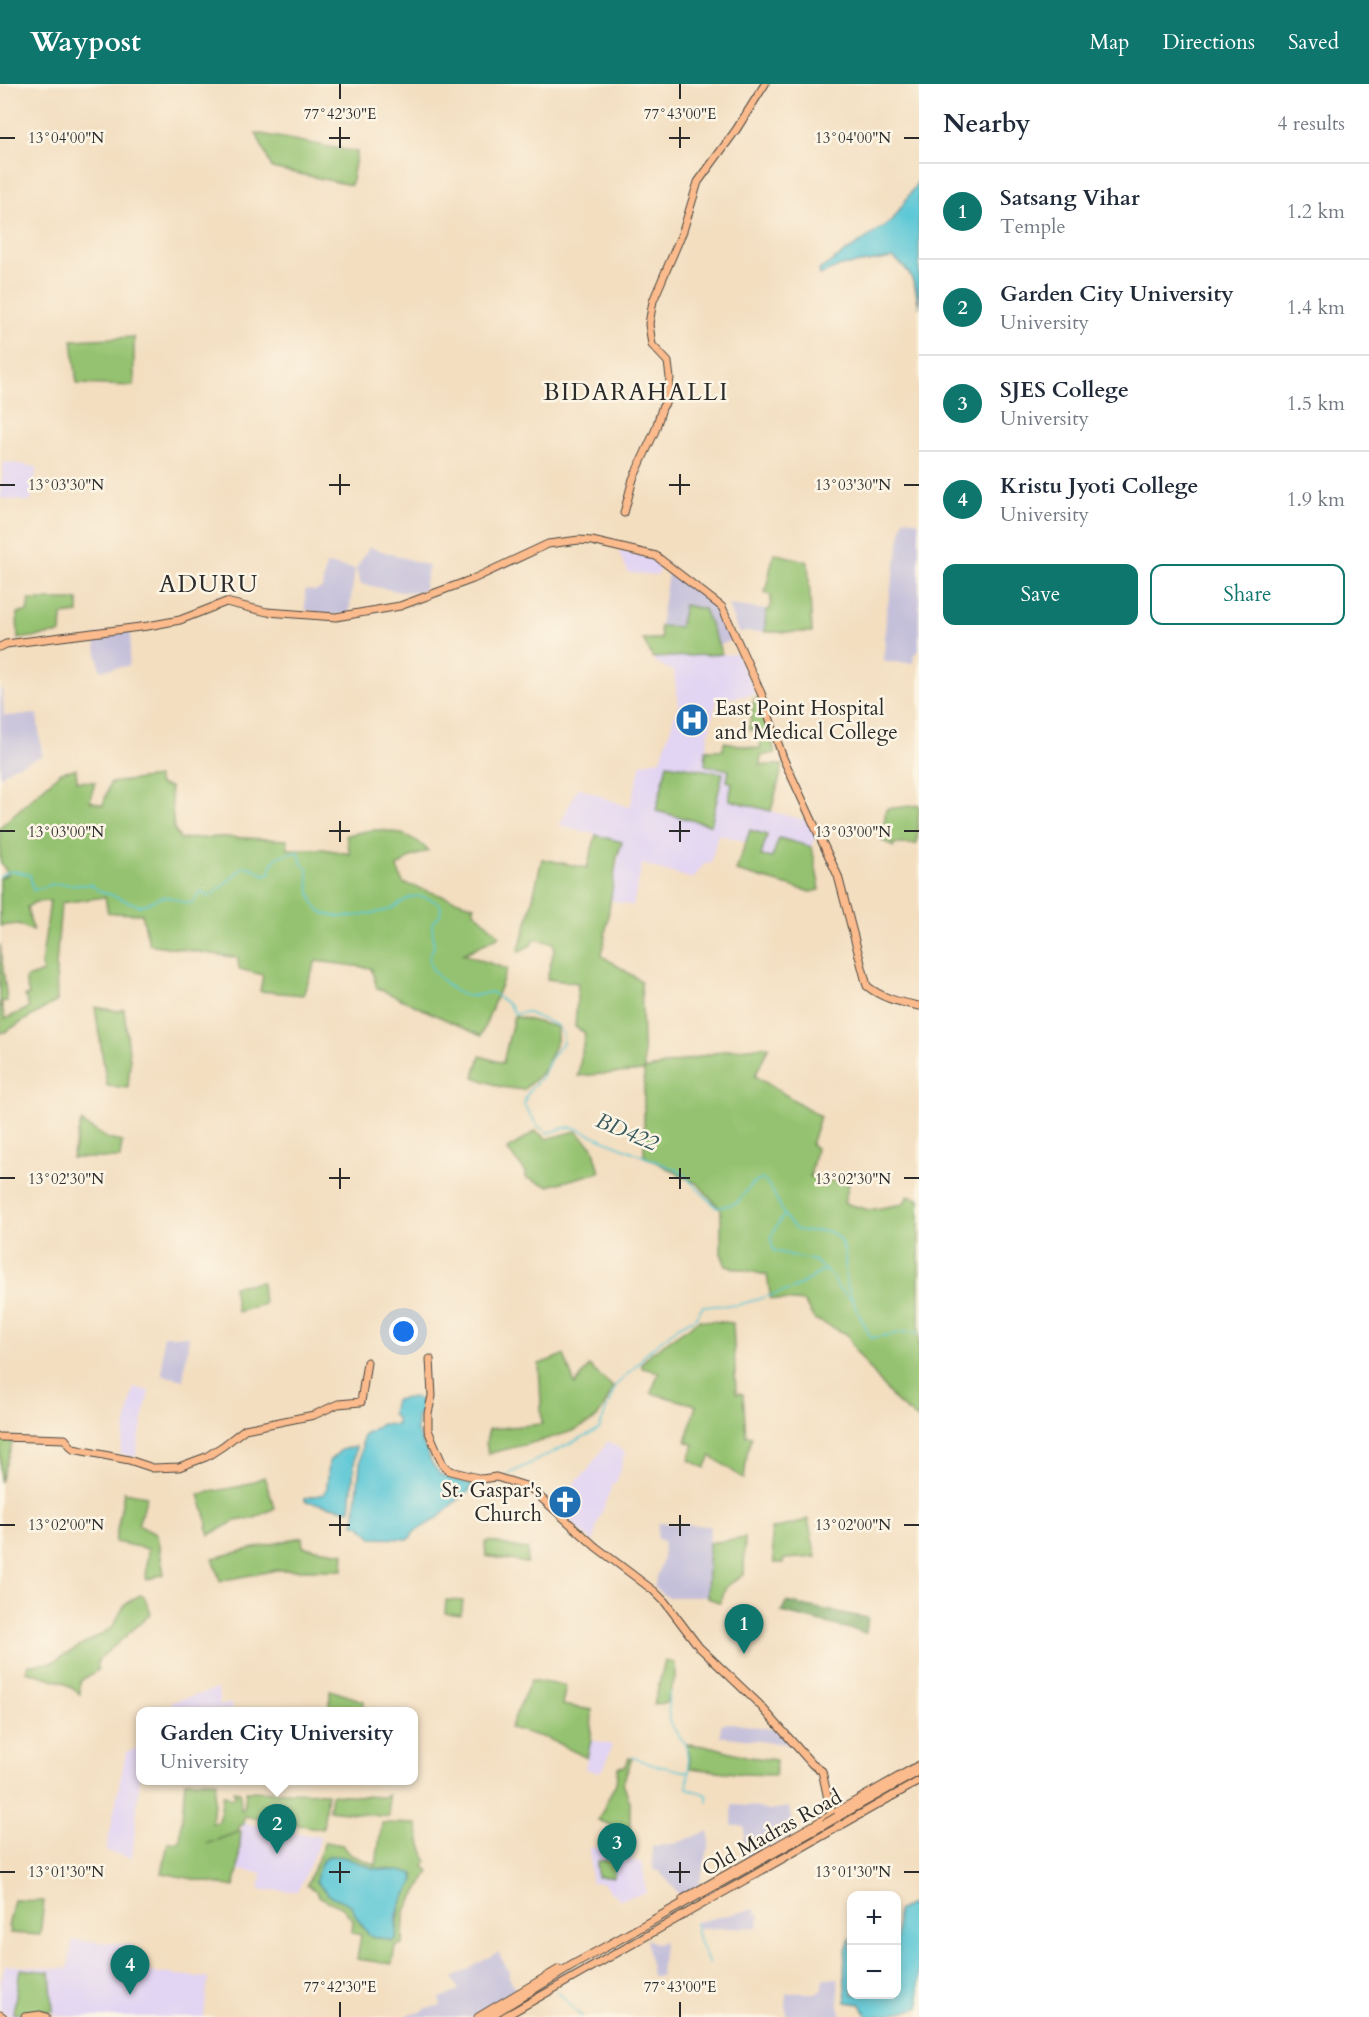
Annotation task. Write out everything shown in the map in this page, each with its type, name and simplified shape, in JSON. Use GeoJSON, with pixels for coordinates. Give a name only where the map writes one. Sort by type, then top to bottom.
{"type":"FeatureCollection","features":[{"type":"Feature","properties":{"kind":"highway","name":"Old Madras Road"},"geometry":{"type":"LineString","coordinates":[[497,2017],[919,1772]]}},
{"type":"Feature","properties":{"kind":"highway","name":"Old Madras Road"},"geometry":{"type":"LineString","coordinates":[[488,2017],[573,1965],[919,1778]]}},
{"type":"Feature","properties":{"kind":"main road"},"geometry":{"type":"LineString","coordinates":[[624,513],[633,479],[655,433],[662,408],[667,400],[670,378],[668,362],[652,345],[649,324],[653,301],[683,231],[695,186],[736,130],[765,84]]}},
{"type":"Feature","properties":{"kind":"main road"},"geometry":{"type":"LineString","coordinates":[[0,647],[6,644],[170,622],[226,602],[267,612],[336,617],[400,606],[436,594],[548,544],[579,540],[616,545],[656,556],[722,607],[762,693],[783,758],[838,876],[867,986],[881,996],[919,1006]]}},
{"type":"Feature","properties":{"kind":"main road"},"geometry":{"type":"LineString","coordinates":[[430,1359],[432,1396],[428,1413],[428,1430],[443,1465],[450,1471],[482,1479],[496,1477],[529,1486],[596,1547],[628,1570],[665,1602],[699,1647],[731,1683],[762,1707],[812,1764],[822,1771],[829,1816],[836,1828]]}},
{"type":"Feature","properties":{"kind":"main road"},"geometry":{"type":"LineString","coordinates":[[0,1437],[65,1439],[73,1449],[129,1460],[153,1468],[179,1467],[206,1457],[245,1429],[314,1415],[338,1404],[361,1402],[367,1362]]}},
{"type":"Feature","properties":{"kind":"main road"},"geometry":{"type":"LineString","coordinates":[[478,2017],[713,1881],[919,1766]]}},
{"type":"Feature","properties":{"kind":"main road"},"geometry":{"type":"LineString","coordinates":[[504,2017],[558,1983],[836,1828],[919,1778]]}},
{"type":"Feature","properties":{"kind":"main road"},"geometry":{"type":"LineString","coordinates":[[25,2017],[40,2015],[46,2017]]}},
{"type":"Feature","properties":{"kind":"shaded area"},"geometry":{"type":"Polygon","coordinates":[[[4,462],[37,467],[31,502],[0,498],[4,462]]]}},
{"type":"Feature","properties":{"kind":"shaded area"},"geometry":{"type":"Polygon","coordinates":[[[904,518],[919,522],[919,651],[914,654],[913,663],[884,662],[886,614],[904,518]]]}},
{"type":"Feature","properties":{"kind":"shaded area"},"geometry":{"type":"Polygon","coordinates":[[[369,547],[429,566],[423,591],[402,592],[361,584],[356,569],[369,547]]]}},
{"type":"Feature","properties":{"kind":"shaded area"},"geometry":{"type":"Polygon","coordinates":[[[618,551],[639,554],[661,563],[658,575],[629,573],[618,551]]]}},
{"type":"Feature","properties":{"kind":"shaded area"},"geometry":{"type":"Polygon","coordinates":[[[326,564],[355,569],[349,613],[331,615],[305,610],[305,590],[316,591],[322,588],[326,564]]]}},
{"type":"Feature","properties":{"kind":"shaded area"},"geometry":{"type":"Polygon","coordinates":[[[669,567],[717,605],[734,639],[719,646],[704,609],[685,605],[680,627],[660,626],[669,567]]]}},
{"type":"Feature","properties":{"kind":"shaded area"},"geometry":{"type":"Polygon","coordinates":[[[728,605],[766,610],[765,632],[738,632],[728,605]]]}},
{"type":"Feature","properties":{"kind":"shaded area"},"geometry":{"type":"Polygon","coordinates":[[[131,629],[129,666],[100,670],[94,636],[131,629]]]}},
{"type":"Feature","properties":{"kind":"shaded area"},"geometry":{"type":"Polygon","coordinates":[[[737,654],[756,694],[717,700],[708,735],[705,765],[729,770],[732,782],[729,800],[812,822],[817,833],[812,847],[779,838],[772,858],[761,855],[767,835],[750,830],[746,842],[718,834],[711,863],[704,864],[693,879],[642,864],[633,906],[610,900],[622,842],[560,825],[578,787],[630,808],[641,764],[661,759],[678,704],[674,672],[655,662],[653,658],[737,654]]]}},
{"type":"Feature","properties":{"kind":"shaded area"},"geometry":{"type":"Polygon","coordinates":[[[0,688],[2,688],[4,716],[37,714],[42,756],[11,768],[0,777],[0,688]]]}},
{"type":"Feature","properties":{"kind":"shaded area"},"geometry":{"type":"Polygon","coordinates":[[[163,1336],[189,1336],[183,1380],[162,1375],[163,1336]]]}},
{"type":"Feature","properties":{"kind":"shaded area"},"geometry":{"type":"Polygon","coordinates":[[[134,1387],[149,1391],[135,1458],[120,1453],[134,1387]]]}},
{"type":"Feature","properties":{"kind":"shaded area"},"geometry":{"type":"Polygon","coordinates":[[[608,1441],[625,1452],[616,1483],[613,1483],[596,1528],[594,1542],[562,1516],[580,1500],[569,1488],[588,1470],[608,1441]]]}},
{"type":"Feature","properties":{"kind":"shaded area"},"geometry":{"type":"Polygon","coordinates":[[[658,1523],[710,1526],[707,1597],[667,1597],[654,1587],[663,1558],[664,1541],[657,1539],[658,1523]]]}},
{"type":"Feature","properties":{"kind":"shaded area"},"geometry":{"type":"Polygon","coordinates":[[[218,1689],[220,1706],[231,1703],[232,1707],[172,1707],[171,1702],[218,1689]]]}},
{"type":"Feature","properties":{"kind":"shaded area"},"geometry":{"type":"Polygon","coordinates":[[[731,1723],[778,1730],[792,1745],[720,1736],[721,1724],[731,1723]]]}},
{"type":"Feature","properties":{"kind":"shaded area"},"geometry":{"type":"Polygon","coordinates":[[[591,1740],[612,1745],[605,1766],[599,1772],[585,1769],[591,1740]]]}},
{"type":"Feature","properties":{"kind":"shaded area"},"geometry":{"type":"Polygon","coordinates":[[[136,1748],[136,1785],[139,1785],[132,1858],[106,1851],[126,1752],[136,1748]]]}},
{"type":"Feature","properties":{"kind":"shaded area"},"geometry":{"type":"Polygon","coordinates":[[[732,1805],[769,1810],[789,1807],[794,1834],[743,1860],[744,1826],[732,1826],[732,1805]]]}},
{"type":"Feature","properties":{"kind":"shaded area"},"geometry":{"type":"Polygon","coordinates":[[[243,1823],[321,1837],[297,1891],[259,1890],[262,1873],[239,1870],[240,1835],[243,1823]]]}},
{"type":"Feature","properties":{"kind":"shaded area"},"geometry":{"type":"Polygon","coordinates":[[[708,1831],[710,1841],[699,1885],[680,1895],[659,1871],[653,1870],[652,1847],[677,1843],[708,1831]]]}},
{"type":"Feature","properties":{"kind":"shaded area"},"geometry":{"type":"Polygon","coordinates":[[[590,1848],[633,1848],[632,1860],[643,1863],[646,1893],[620,1900],[603,1883],[591,1883],[590,1848]]]}},
{"type":"Feature","properties":{"kind":"shaded area"},"geometry":{"type":"Polygon","coordinates":[[[755,1909],[756,1914],[760,1914],[758,1927],[697,1929],[696,1922],[755,1909]]]}},
{"type":"Feature","properties":{"kind":"shaded area"},"geometry":{"type":"Polygon","coordinates":[[[646,1939],[658,1944],[664,1941],[661,1976],[652,1976],[646,1939]]]}},
{"type":"Feature","properties":{"kind":"shaded area"},"geometry":{"type":"Polygon","coordinates":[[[72,1940],[133,1945],[131,1970],[208,1978],[204,2017],[84,2017],[56,2016],[54,2012],[14,2016],[0,2011],[0,1987],[5,1965],[68,1969],[72,1940]]]}},
{"type":"Feature","properties":{"kind":"shaded area"},"geometry":{"type":"Polygon","coordinates":[[[498,1952],[516,1989],[470,2017],[408,2017],[407,2015],[421,2012],[426,2008],[441,2006],[440,1998],[459,1991],[453,1978],[498,1952]]]}},
{"type":"Feature","properties":{"kind":"shaded area"},"geometry":{"type":"Polygon","coordinates":[[[823,1978],[838,1978],[839,2007],[842,2017],[786,2017],[786,1993],[817,1993],[823,1989],[823,1978]]]}},
{"type":"Feature","properties":{"kind":"green space"},"geometry":{"type":"Polygon","coordinates":[[[256,133],[357,152],[351,185],[272,168],[256,133]]]}},
{"type":"Feature","properties":{"kind":"green space"},"geometry":{"type":"Polygon","coordinates":[[[134,337],[134,386],[77,384],[72,340],[134,337]]]}},
{"type":"Feature","properties":{"kind":"green space"},"geometry":{"type":"Polygon","coordinates":[[[774,553],[808,562],[812,632],[765,632],[766,610],[770,610],[771,595],[765,593],[774,553]]]}},
{"type":"Feature","properties":{"kind":"green space"},"geometry":{"type":"Polygon","coordinates":[[[29,600],[78,600],[78,613],[62,615],[61,633],[18,639],[17,613],[27,612],[29,600]]]}},
{"type":"Feature","properties":{"kind":"green space"},"geometry":{"type":"Polygon","coordinates":[[[684,605],[704,609],[722,654],[653,658],[643,639],[661,639],[660,626],[680,627],[684,605]]]}},
{"type":"Feature","properties":{"kind":"green space"},"geometry":{"type":"Polygon","coordinates":[[[760,698],[775,753],[761,756],[760,765],[783,765],[771,811],[729,800],[732,783],[727,781],[729,770],[705,765],[706,750],[723,750],[724,742],[760,749],[761,734],[749,729],[754,699],[760,698]]]}},
{"type":"Feature","properties":{"kind":"green space"},"geometry":{"type":"Polygon","coordinates":[[[667,764],[723,773],[711,825],[656,811],[667,764]]]}},
{"type":"Feature","properties":{"kind":"green space"},"geometry":{"type":"Polygon","coordinates":[[[76,769],[77,781],[95,782],[90,801],[103,805],[110,783],[157,777],[159,785],[170,787],[174,829],[180,839],[221,837],[287,840],[288,849],[324,849],[350,854],[346,835],[364,831],[389,831],[418,841],[428,851],[411,857],[397,867],[403,883],[474,906],[474,911],[500,936],[463,954],[507,969],[481,1036],[377,988],[371,968],[316,961],[303,995],[260,991],[263,975],[239,969],[238,958],[149,944],[142,914],[108,913],[105,897],[61,903],[56,966],[57,1001],[0,1033],[0,944],[7,1001],[1,1002],[5,1019],[29,1008],[25,996],[29,995],[25,979],[43,972],[41,966],[50,901],[35,902],[27,907],[33,931],[18,924],[0,926],[0,878],[8,874],[0,861],[0,827],[61,772],[76,769]]]}},
{"type":"Feature","properties":{"kind":"green space"},"geometry":{"type":"Polygon","coordinates":[[[919,805],[917,844],[893,844],[893,847],[882,840],[886,809],[919,805]]]}},
{"type":"Feature","properties":{"kind":"green space"},"geometry":{"type":"Polygon","coordinates":[[[750,830],[767,835],[761,856],[772,858],[779,838],[812,847],[820,890],[811,892],[736,871],[750,830]]]}},
{"type":"Feature","properties":{"kind":"green space"},"geometry":{"type":"Polygon","coordinates":[[[596,835],[622,842],[617,857],[602,956],[641,981],[644,1070],[727,1050],[769,1046],[755,1076],[820,1116],[811,1145],[816,1148],[810,1177],[849,1184],[844,1203],[869,1210],[903,1204],[908,1196],[919,1199],[919,1420],[896,1402],[856,1351],[847,1334],[814,1319],[804,1302],[771,1299],[767,1275],[726,1266],[721,1253],[721,1210],[698,1184],[644,1156],[644,1071],[578,1076],[585,1033],[575,1027],[578,983],[547,979],[554,943],[534,939],[531,945],[518,952],[542,859],[587,868],[596,835]]]}},
{"type":"Feature","properties":{"kind":"green space"},"geometry":{"type":"Polygon","coordinates":[[[95,1007],[118,1011],[124,1009],[130,1061],[128,1088],[107,1086],[95,1007]]]}},
{"type":"Feature","properties":{"kind":"green space"},"geometry":{"type":"Polygon","coordinates":[[[514,1016],[557,1027],[557,1041],[542,1073],[523,1090],[501,1087],[474,1077],[480,1056],[503,1063],[514,1016]]]}},
{"type":"Feature","properties":{"kind":"green space"},"geometry":{"type":"Polygon","coordinates":[[[81,1122],[108,1139],[122,1142],[120,1158],[72,1158],[81,1122]]]}},
{"type":"Feature","properties":{"kind":"green space"},"geometry":{"type":"Polygon","coordinates":[[[536,1131],[547,1139],[576,1131],[593,1147],[600,1172],[548,1186],[526,1178],[526,1172],[507,1150],[536,1131]]]}},
{"type":"Feature","properties":{"kind":"green space"},"geometry":{"type":"Polygon","coordinates":[[[262,1282],[264,1304],[237,1312],[233,1286],[262,1282]]]}},
{"type":"Feature","properties":{"kind":"green space"},"geometry":{"type":"Polygon","coordinates":[[[699,1320],[733,1323],[736,1393],[743,1394],[746,1436],[752,1436],[744,1479],[711,1456],[705,1468],[689,1460],[694,1445],[686,1441],[696,1405],[651,1393],[659,1372],[642,1368],[642,1363],[651,1353],[699,1320]]]}},
{"type":"Feature","properties":{"kind":"green space"},"geometry":{"type":"Polygon","coordinates":[[[564,1355],[575,1385],[589,1366],[613,1387],[598,1416],[590,1423],[563,1434],[488,1454],[486,1442],[489,1429],[542,1424],[539,1364],[564,1355]]]}},
{"type":"Feature","properties":{"kind":"green space"},"geometry":{"type":"Polygon","coordinates":[[[0,1438],[14,1438],[0,1482],[0,1438]]]}},
{"type":"Feature","properties":{"kind":"green space"},"geometry":{"type":"Polygon","coordinates":[[[264,1477],[275,1508],[255,1518],[235,1521],[209,1535],[199,1494],[242,1486],[264,1477]]]}},
{"type":"Feature","properties":{"kind":"green space"},"geometry":{"type":"Polygon","coordinates":[[[124,1492],[147,1496],[138,1525],[157,1535],[164,1574],[146,1580],[148,1549],[115,1542],[124,1492]]]}},
{"type":"Feature","properties":{"kind":"green space"},"geometry":{"type":"Polygon","coordinates":[[[808,1519],[816,1557],[784,1559],[783,1563],[774,1563],[771,1529],[808,1519]]]}},
{"type":"Feature","properties":{"kind":"green space"},"geometry":{"type":"Polygon","coordinates":[[[302,1537],[303,1547],[344,1553],[343,1570],[277,1570],[220,1581],[213,1558],[302,1537]]]}},
{"type":"Feature","properties":{"kind":"green space"},"geometry":{"type":"Polygon","coordinates":[[[745,1538],[744,1574],[726,1587],[720,1603],[707,1597],[709,1543],[745,1538]]]}},
{"type":"Feature","properties":{"kind":"green space"},"geometry":{"type":"Polygon","coordinates":[[[489,1541],[528,1550],[527,1563],[486,1556],[485,1543],[489,1541]]]}},
{"type":"Feature","properties":{"kind":"green space"},"geometry":{"type":"Polygon","coordinates":[[[140,1595],[144,1596],[151,1614],[98,1660],[98,1670],[80,1681],[80,1694],[63,1682],[26,1671],[29,1664],[51,1663],[112,1628],[125,1604],[140,1595]]]}},
{"type":"Feature","properties":{"kind":"green space"},"geometry":{"type":"Polygon","coordinates":[[[446,1600],[463,1601],[461,1615],[445,1613],[446,1600]]]}},
{"type":"Feature","properties":{"kind":"green space"},"geometry":{"type":"Polygon","coordinates":[[[786,1602],[868,1618],[866,1633],[781,1612],[786,1602]]]}},
{"type":"Feature","properties":{"kind":"green space"},"geometry":{"type":"Polygon","coordinates":[[[665,1661],[675,1663],[675,1679],[666,1703],[654,1704],[665,1661]]]}},
{"type":"Feature","properties":{"kind":"green space"},"geometry":{"type":"Polygon","coordinates":[[[531,1680],[566,1686],[562,1705],[592,1710],[591,1740],[587,1758],[549,1739],[510,1728],[531,1680]]]}},
{"type":"Feature","properties":{"kind":"green space"},"geometry":{"type":"Polygon","coordinates":[[[330,1690],[364,1701],[363,1707],[330,1707],[330,1690]]]}},
{"type":"Feature","properties":{"kind":"green space"},"geometry":{"type":"Polygon","coordinates":[[[687,1744],[713,1747],[749,1757],[776,1760],[775,1775],[690,1768],[687,1744]]]}},
{"type":"Feature","properties":{"kind":"green space"},"geometry":{"type":"Polygon","coordinates":[[[629,1758],[632,1759],[623,1783],[630,1802],[632,1845],[626,1844],[625,1839],[617,1839],[618,1828],[598,1820],[616,1783],[618,1767],[626,1766],[629,1758]]]}},
{"type":"Feature","properties":{"kind":"green space"},"geometry":{"type":"Polygon","coordinates":[[[185,1785],[216,1785],[212,1823],[219,1822],[223,1795],[230,1799],[235,1795],[233,1791],[240,1792],[241,1810],[244,1809],[246,1791],[327,1793],[323,1829],[244,1816],[243,1825],[240,1825],[238,1832],[206,1844],[241,1831],[238,1870],[234,1887],[162,1873],[168,1843],[180,1842],[185,1785]]]}},
{"type":"Feature","properties":{"kind":"green space"},"geometry":{"type":"Polygon","coordinates":[[[331,1794],[382,1797],[388,1795],[389,1817],[329,1810],[331,1794]]]}},
{"type":"Feature","properties":{"kind":"green space"},"geometry":{"type":"Polygon","coordinates":[[[382,1823],[417,1824],[427,1861],[424,1866],[429,1872],[404,1913],[403,1944],[395,1946],[392,1964],[357,1959],[361,1935],[352,1933],[353,1920],[343,1908],[318,1896],[316,1891],[307,1885],[325,1842],[342,1845],[351,1855],[376,1865],[382,1823]],[[329,1856],[329,1895],[351,1905],[369,1935],[392,1941],[396,1939],[400,1905],[415,1880],[415,1875],[373,1868],[343,1857],[329,1856]]]}},
{"type":"Feature","properties":{"kind":"green space"},"geometry":{"type":"Polygon","coordinates":[[[614,1860],[614,1877],[597,1877],[597,1861],[614,1860]]]}},
{"type":"Feature","properties":{"kind":"green space"},"geometry":{"type":"Polygon","coordinates":[[[14,1900],[44,1901],[40,1935],[10,1933],[8,1927],[14,1900]]]}},
{"type":"Feature","properties":{"kind":"green space"},"geometry":{"type":"Polygon","coordinates":[[[20,1969],[50,1972],[53,2011],[13,2014],[20,1969]]]}},
{"type":"Feature","properties":{"kind":"water"},"geometry":{"type":"Polygon","coordinates":[[[919,180],[919,308],[915,286],[909,274],[893,258],[841,266],[820,275],[819,270],[892,221],[919,180]]]}},
{"type":"Feature","properties":{"kind":"water"},"geometry":{"type":"Polygon","coordinates":[[[413,1397],[422,1401],[417,1419],[417,1431],[433,1465],[441,1475],[474,1485],[438,1518],[414,1532],[409,1539],[372,1538],[361,1526],[354,1524],[363,1435],[382,1424],[397,1425],[397,1420],[392,1413],[395,1400],[413,1397]]]}},
{"type":"Feature","properties":{"kind":"water"},"geometry":{"type":"Polygon","coordinates":[[[356,1446],[350,1510],[305,1501],[305,1498],[324,1494],[327,1488],[329,1461],[341,1450],[356,1446]]]}},
{"type":"Feature","properties":{"kind":"water"},"geometry":{"type":"Polygon","coordinates":[[[329,1856],[343,1857],[373,1868],[413,1873],[415,1880],[400,1905],[397,1916],[396,1939],[392,1941],[369,1935],[351,1905],[329,1895],[316,1882],[319,1867],[329,1856]]]}},
{"type":"Feature","properties":{"kind":"water"},"geometry":{"type":"Polygon","coordinates":[[[919,1900],[919,2008],[867,2017],[861,2004],[846,2002],[847,1948],[847,1999],[901,1999],[901,1909],[919,1900]]]}},
{"type":"Feature","properties":{"kind":"waterway","name":"BD422"},"geometry":{"type":"LineString","coordinates":[[0,876],[11,871],[30,875],[33,890],[53,884],[90,884],[98,890],[140,906],[164,897],[191,903],[201,892],[211,897],[243,867],[250,867],[265,875],[270,873],[276,858],[299,852],[302,864],[308,870],[314,904],[327,914],[347,917],[381,912],[415,896],[432,900],[441,906],[440,915],[432,923],[434,947],[429,960],[437,975],[460,994],[474,996],[491,992],[508,1004],[515,1014],[526,1012],[558,1026],[563,1035],[563,1043],[554,1053],[541,1078],[525,1099],[524,1105],[537,1125],[548,1133],[564,1128],[577,1128],[681,1172],[717,1208],[737,1203],[752,1184],[763,1179],[772,1190],[785,1217],[795,1228],[800,1231],[827,1231],[839,1239],[844,1251],[846,1279],[850,1294],[871,1338],[905,1332],[919,1333]]}},
{"type":"Feature","properties":{"kind":"waterway"},"geometry":{"type":"LineString","coordinates":[[784,1214],[772,1235],[774,1251],[815,1261],[835,1280],[837,1287],[851,1299]]}},
{"type":"Feature","properties":{"kind":"waterway"},"geometry":{"type":"LineString","coordinates":[[503,1477],[599,1429],[616,1385],[646,1353],[678,1327],[695,1318],[703,1306],[738,1305],[793,1289],[826,1269]]}},
{"type":"Feature","properties":{"kind":"waterway"},"geometry":{"type":"LineString","coordinates":[[466,1493],[490,1481]]}},
{"type":"Feature","properties":{"kind":"waterway"},"geometry":{"type":"LineString","coordinates":[[670,1692],[668,1707],[670,1720],[686,1744],[689,1770],[687,1788],[707,1795],[707,1802]]}},
{"type":"Feature","properties":{"kind":"waterway"},"geometry":{"type":"LineString","coordinates":[[632,1757],[653,1765],[688,1772]]}},
{"type":"Feature","properties":{"kind":"waterway"},"geometry":{"type":"LineString","coordinates":[[695,1923],[699,1941],[709,1964]]}},
{"type":"Feature","properties":{"kind":"waterway"},"geometry":{"type":"LineString","coordinates":[[558,1992],[582,2017]]}},
{"type":"Feature","properties":{"kind":"place","name":"East Point Hospital and Medical College"},"geometry":{"type":"Point","coordinates":[692,720]}},
{"type":"Feature","properties":{"kind":"place","name":"St. Gaspar's Church"},"geometry":{"type":"Point","coordinates":[565,1502]}},
{"type":"Feature","properties":{"kind":"place","name":"Satsang Vihar"},"geometry":{"type":"Point","coordinates":[744,1654]}},
{"type":"Feature","properties":{"kind":"place","name":"Garden City University"},"geometry":{"type":"Point","coordinates":[277,1854]}},
{"type":"Feature","properties":{"kind":"place","name":"SJES College"},"geometry":{"type":"Point","coordinates":[617,1873]}},
{"type":"Feature","properties":{"kind":"place","name":"Kristu Jyoti College"},"geometry":{"type":"Point","coordinates":[130,1995]}},
{"type":"Feature","properties":{"kind":"district","name":"BIDARAHALLI"},"geometry":{"type":"Point","coordinates":[636,392]}},
{"type":"Feature","properties":{"kind":"district","name":"ADURU"},"geometry":{"type":"Point","coordinates":[209,584]}}]}
